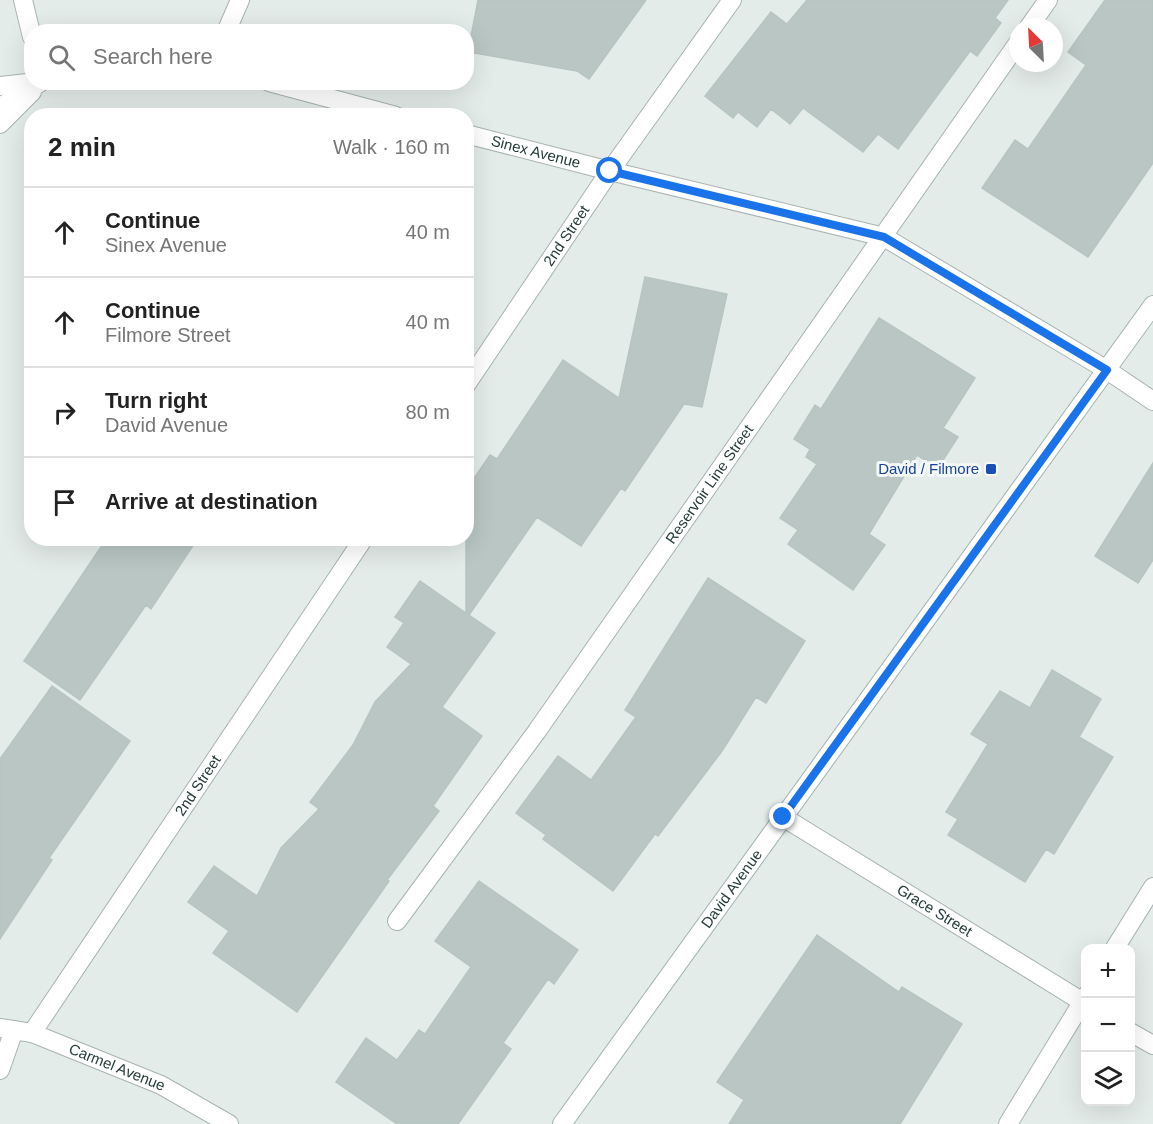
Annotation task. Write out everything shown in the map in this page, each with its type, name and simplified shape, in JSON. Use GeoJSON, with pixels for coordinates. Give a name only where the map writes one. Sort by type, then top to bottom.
{"type":"FeatureCollection","features":[{"type":"Feature","properties":{"kind":"street"},"geometry":{"type":"LineString","coordinates":[[23,0],[29,24]]}},
{"type":"Feature","properties":{"kind":"street"},"geometry":{"type":"LineString","coordinates":[[230,24],[240,0]]}},
{"type":"Feature","properties":{"kind":"street","name":"2nd Street"},"geometry":{"type":"LineString","coordinates":[[474,373],[610,171],[732,0]]}},
{"type":"Feature","properties":{"kind":"street"},"geometry":{"type":"LineString","coordinates":[[1035,18],[1048,0]]}},
{"type":"Feature","properties":{"kind":"street","name":"Reservoir Line Street"},"geometry":{"type":"LineString","coordinates":[[397,921],[544,722],[1009,57]]}},
{"type":"Feature","properties":{"kind":"street"},"geometry":{"type":"LineString","coordinates":[[0,86],[24,83]]}},
{"type":"Feature","properties":{"kind":"street"},"geometry":{"type":"LineString","coordinates":[[0,107],[28,90]]}},
{"type":"Feature","properties":{"kind":"street"},"geometry":{"type":"LineString","coordinates":[[0,123],[33,90]]}},
{"type":"Feature","properties":{"kind":"street"},"geometry":{"type":"LineString","coordinates":[[299,90],[366,108]]}},
{"type":"Feature","properties":{"kind":"street","name":"Sinex Avenue"},"geometry":{"type":"LineString","coordinates":[[474,136],[884,237],[1107,370],[1153,401]]}},
{"type":"Feature","properties":{"kind":"street","name":"David Avenue"},"geometry":{"type":"LineString","coordinates":[[562,1124],[1153,304]]}},
{"type":"Feature","properties":{"kind":"street","name":"2nd Street"},"geometry":{"type":"LineString","coordinates":[[0,1070],[16,1030],[358,546]]}},
{"type":"Feature","properties":{"kind":"street","name":"Grace Street"},"geometry":{"type":"LineString","coordinates":[[783,817],[1081,998]]}},
{"type":"Feature","properties":{"kind":"street"},"geometry":{"type":"LineString","coordinates":[[1117,944],[1153,887]]}},
{"type":"Feature","properties":{"kind":"street"},"geometry":{"type":"LineString","coordinates":[[1008,1124],[1081,1005]]}},
{"type":"Feature","properties":{"kind":"street","name":"Carmel Avenue"},"geometry":{"type":"LineString","coordinates":[[16,1030],[161,1085],[230,1124]]}},
{"type":"Feature","properties":{"kind":"street"},"geometry":{"type":"LineString","coordinates":[[1135,1035],[1153,1046]]}},
{"type":"Feature","properties":{"kind":"building"},"geometry":{"type":"Polygon","coordinates":[[[478,0],[646,0],[589,79],[577,71],[474,53],[473,24],[478,0]]]}},
{"type":"Feature","properties":{"kind":"building"},"geometry":{"type":"Polygon","coordinates":[[[807,0],[1008,0],[995,18],[1001,23],[977,56],[970,51],[898,149],[878,134],[863,152],[803,108],[790,124],[771,109],[757,127],[738,112],[733,118],[705,96],[771,12],[787,24],[807,0]]]}},
{"type":"Feature","properties":{"kind":"building"},"geometry":{"type":"Polygon","coordinates":[[[1105,0],[1153,0],[1153,163],[1088,257],[982,188],[1015,140],[1028,149],[1086,65],[1068,52],[1105,0]]]}},
{"type":"Feature","properties":{"kind":"building"},"geometry":{"type":"Polygon","coordinates":[[[645,277],[727,294],[702,407],[684,404],[625,491],[621,488],[581,546],[537,517],[469,615],[495,633],[442,707],[482,736],[433,806],[439,811],[387,880],[389,881],[297,1012],[213,953],[229,931],[188,902],[214,866],[257,896],[281,848],[319,809],[310,802],[353,745],[375,702],[411,664],[387,647],[404,623],[395,617],[420,581],[466,613],[466,546],[474,546],[474,478],[490,455],[497,459],[563,360],[619,398],[645,277]]]}},
{"type":"Feature","properties":{"kind":"building"},"geometry":{"type":"Polygon","coordinates":[[[879,318],[975,378],[943,428],[958,437],[938,468],[917,455],[869,534],[885,545],[853,590],[788,544],[798,530],[780,518],[817,464],[806,457],[810,449],[794,439],[815,405],[821,409],[879,318]]]}},
{"type":"Feature","properties":{"kind":"building"},"geometry":{"type":"Polygon","coordinates":[[[1153,463],[1153,560],[1138,583],[1095,556],[1153,463]]]}},
{"type":"Feature","properties":{"kind":"building"},"geometry":{"type":"Polygon","coordinates":[[[102,546],[193,546],[151,609],[146,605],[80,700],[24,661],[102,546]]]}},
{"type":"Feature","properties":{"kind":"building"},"geometry":{"type":"Polygon","coordinates":[[[708,578],[805,641],[766,703],[756,697],[722,751],[658,836],[655,834],[613,891],[543,839],[546,835],[516,813],[558,756],[591,780],[636,717],[625,710],[708,578]]]}},
{"type":"Feature","properties":{"kind":"building"},"geometry":{"type":"Polygon","coordinates":[[[1052,670],[1101,699],[1079,737],[1113,757],[1054,854],[1046,849],[1025,882],[948,835],[958,819],[946,812],[988,744],[971,734],[1000,691],[1030,708],[1052,670]]]}},
{"type":"Feature","properties":{"kind":"building"},"geometry":{"type":"Polygon","coordinates":[[[52,686],[130,741],[49,858],[52,860],[0,939],[0,759],[52,686]]]}},
{"type":"Feature","properties":{"kind":"building"},"geometry":{"type":"Polygon","coordinates":[[[479,881],[578,950],[554,984],[548,979],[503,1043],[511,1049],[458,1124],[397,1124],[336,1082],[366,1038],[397,1060],[419,1030],[425,1034],[471,967],[435,941],[479,881]]]}},
{"type":"Feature","properties":{"kind":"building"},"geometry":{"type":"Polygon","coordinates":[[[817,935],[899,992],[902,987],[962,1024],[900,1124],[729,1124],[744,1100],[717,1082],[817,935]]]}},
{"type":"Feature","properties":{"kind":"place","name":"David / Filmore"},"geometry":{"type":"Point","coordinates":[991,469]}},
{"type":"Feature","properties":{"kind":"route"},"geometry":{"type":"LineString","coordinates":[[610,171],[884,237],[1107,370],[783,817]]}}]}
